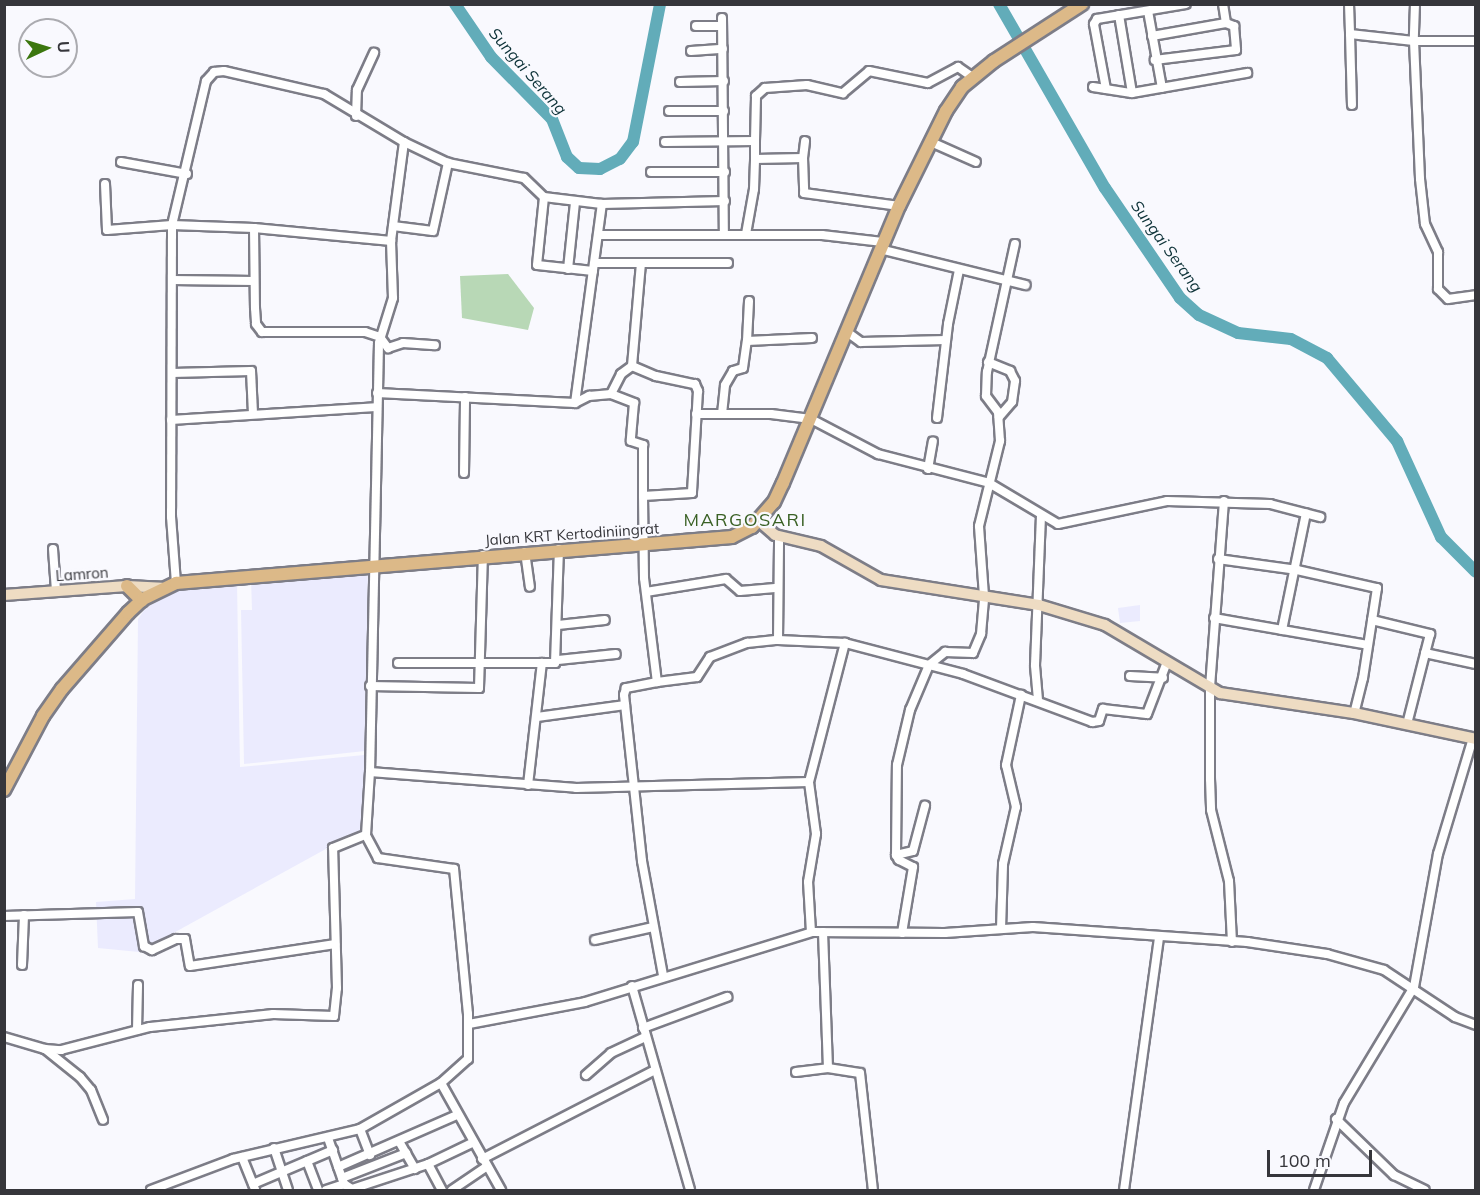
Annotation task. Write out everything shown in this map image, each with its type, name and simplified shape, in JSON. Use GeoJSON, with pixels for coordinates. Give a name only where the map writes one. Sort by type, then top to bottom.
{"type":"FeatureCollection","features":[{"type":"Feature","properties":{"kind":"main road","name":"Jalan KRT Kertodiniingrat"},"geometry":{"type":"LineString","coordinates":[[4,790],[43,716],[62,689],[141,601],[162,588],[176,583],[483,555],[732,537],[759,521],[774,502],[899,206],[946,111],[974,78],[1007,51],[1082,4]]}},
{"type":"Feature","properties":{"kind":"main road"},"geometry":{"type":"LineString","coordinates":[[127,586],[141,601]]}},
{"type":"Feature","properties":{"kind":"street"},"geometry":{"type":"LineString","coordinates":[[1106,89],[1094,24],[1097,19],[1186,4]]}},
{"type":"Feature","properties":{"kind":"street"},"geometry":{"type":"LineString","coordinates":[[1223,4],[1226,23]]}},
{"type":"Feature","properties":{"kind":"street"},"geometry":{"type":"LineString","coordinates":[[1349,4],[1352,105]]}},
{"type":"Feature","properties":{"kind":"street"},"geometry":{"type":"LineString","coordinates":[[1415,4],[1414,41],[1420,179],[1425,224],[1438,252],[1438,289],[1448,299],[1476,295]]}},
{"type":"Feature","properties":{"kind":"street"},"geometry":{"type":"LineString","coordinates":[[1148,11],[1155,60],[1162,88]]}},
{"type":"Feature","properties":{"kind":"street"},"geometry":{"type":"LineString","coordinates":[[1119,15],[1132,93]]}},
{"type":"Feature","properties":{"kind":"street"},"geometry":{"type":"LineString","coordinates":[[696,26],[722,22],[725,141],[724,234]]}},
{"type":"Feature","properties":{"kind":"street"},"geometry":{"type":"LineString","coordinates":[[1152,36],[1226,23],[1234,26],[1236,50],[1155,60]]}},
{"type":"Feature","properties":{"kind":"street"},"geometry":{"type":"LineString","coordinates":[[1350,34],[1414,41],[1476,41]]}},
{"type":"Feature","properties":{"kind":"street"},"geometry":{"type":"LineString","coordinates":[[692,51],[723,49]]}},
{"type":"Feature","properties":{"kind":"street"},"geometry":{"type":"LineString","coordinates":[[356,116],[357,90],[374,53]]}},
{"type":"Feature","properties":{"kind":"street"},"geometry":{"type":"LineString","coordinates":[[746,234],[754,189],[756,96],[765,88],[807,85],[843,93],[869,71],[928,83],[958,67],[974,78]]}},
{"type":"Feature","properties":{"kind":"street"},"geometry":{"type":"LineString","coordinates":[[176,583],[171,517],[172,225],[187,174],[206,81],[214,72],[224,71],[324,94],[356,116],[404,142],[448,162],[518,176],[544,197],[602,204],[724,201]]}},
{"type":"Feature","properties":{"kind":"street"},"geometry":{"type":"LineString","coordinates":[[1093,87],[1132,93],[1247,73]]}},
{"type":"Feature","properties":{"kind":"street"},"geometry":{"type":"LineString","coordinates":[[680,82],[724,81]]}},
{"type":"Feature","properties":{"kind":"street"},"geometry":{"type":"LineString","coordinates":[[669,111],[724,111]]}},
{"type":"Feature","properties":{"kind":"street"},"geometry":{"type":"LineString","coordinates":[[666,142],[755,141]]}},
{"type":"Feature","properties":{"kind":"street"},"geometry":{"type":"LineString","coordinates":[[805,141],[804,193],[899,206]]}},
{"type":"Feature","properties":{"kind":"street"},"geometry":{"type":"LineString","coordinates":[[151,1191],[242,1156],[360,1129],[441,1083],[468,1059],[469,1024],[454,870],[378,858],[366,835],[370,772],[376,393],[380,337],[393,298],[391,241],[404,142]]}},
{"type":"Feature","properties":{"kind":"street"},"geometry":{"type":"LineString","coordinates":[[931,142],[976,162]]}},
{"type":"Feature","properties":{"kind":"street"},"geometry":{"type":"LineString","coordinates":[[754,159],[803,158]]}},
{"type":"Feature","properties":{"kind":"street"},"geometry":{"type":"LineString","coordinates":[[121,162],[187,174]]}},
{"type":"Feature","properties":{"kind":"street"},"geometry":{"type":"LineString","coordinates":[[393,226],[433,231],[448,162]]}},
{"type":"Feature","properties":{"kind":"street"},"geometry":{"type":"LineString","coordinates":[[651,172],[725,172]]}},
{"type":"Feature","properties":{"kind":"street"},"geometry":{"type":"LineString","coordinates":[[105,184],[106,230],[172,225],[254,228],[391,241]]}},
{"type":"Feature","properties":{"kind":"street"},"geometry":{"type":"LineString","coordinates":[[544,197],[537,266],[568,269],[641,263],[728,263]]}},
{"type":"Feature","properties":{"kind":"street"},"geometry":{"type":"LineString","coordinates":[[568,269],[575,202]]}},
{"type":"Feature","properties":{"kind":"street"},"geometry":{"type":"LineString","coordinates":[[575,404],[602,204]]}},
{"type":"Feature","properties":{"kind":"street"},"geometry":{"type":"LineString","coordinates":[[254,228],[256,324],[261,333],[365,332],[380,337],[392,349],[403,343],[435,345]]}},
{"type":"Feature","properties":{"kind":"street"},"geometry":{"type":"LineString","coordinates":[[598,235],[847,236],[959,270],[1026,285]]}},
{"type":"Feature","properties":{"kind":"street"},"geometry":{"type":"LineString","coordinates":[[896,855],[899,756],[910,710],[929,665],[945,652],[967,654],[976,649],[984,596],[979,526],[999,441],[999,417],[986,396],[988,362],[1015,244]]}},
{"type":"Feature","properties":{"kind":"street"},"geometry":{"type":"LineString","coordinates":[[611,394],[614,384],[632,366],[641,263]]}},
{"type":"Feature","properties":{"kind":"street"},"geometry":{"type":"LineString","coordinates":[[937,418],[946,340],[959,270]]}},
{"type":"Feature","properties":{"kind":"street"},"geometry":{"type":"LineString","coordinates":[[172,280],[254,280]]}},
{"type":"Feature","properties":{"kind":"street"},"geometry":{"type":"LineString","coordinates":[[722,414],[725,385],[733,371],[743,368],[749,301]]}},
{"type":"Feature","properties":{"kind":"street"},"geometry":{"type":"LineString","coordinates":[[847,332],[861,342],[946,340]]}},
{"type":"Feature","properties":{"kind":"street"},"geometry":{"type":"LineString","coordinates":[[747,341],[812,338]]}},
{"type":"Feature","properties":{"kind":"street"},"geometry":{"type":"LineString","coordinates":[[988,362],[1010,371],[1015,381],[1012,402],[999,417]]}},
{"type":"Feature","properties":{"kind":"street"},"geometry":{"type":"LineString","coordinates":[[632,366],[663,378],[695,384],[696,414],[692,493],[643,496]]}},
{"type":"Feature","properties":{"kind":"street"},"geometry":{"type":"LineString","coordinates":[[172,373],[251,371],[253,413]]}},
{"type":"Feature","properties":{"kind":"street"},"geometry":{"type":"LineString","coordinates":[[376,393],[575,404],[589,396],[611,394],[634,404],[631,441],[643,445],[646,592],[657,682]]}},
{"type":"Feature","properties":{"kind":"street"},"geometry":{"type":"LineString","coordinates":[[464,473],[465,397]]}},
{"type":"Feature","properties":{"kind":"street"},"geometry":{"type":"LineString","coordinates":[[171,420],[376,407]]}},
{"type":"Feature","properties":{"kind":"street"},"geometry":{"type":"LineString","coordinates":[[696,414],[811,419],[878,454],[928,469],[989,483],[1041,515],[1063,524],[1146,504],[1224,501],[1270,504],[1320,517]]}},
{"type":"Feature","properties":{"kind":"street"},"geometry":{"type":"LineString","coordinates":[[928,469],[933,441]]}},
{"type":"Feature","properties":{"kind":"street"},"geometry":{"type":"LineString","coordinates":[[1224,501],[1210,689],[1211,810],[1229,881],[1232,942]]}},
{"type":"Feature","properties":{"kind":"street"},"geometry":{"type":"LineString","coordinates":[[1282,630],[1297,570],[1306,513]]}},
{"type":"Feature","properties":{"kind":"street"},"geometry":{"type":"LineString","coordinates":[[1038,700],[1035,664],[1041,515]]}},
{"type":"Feature","properties":{"kind":"street"},"geometry":{"type":"LineString","coordinates":[[759,521],[779,536],[821,546],[881,580],[1039,605],[1105,626],[1220,693],[1354,713],[1474,738],[1438,854],[1414,987],[1336,1119],[1314,1191]]}},
{"type":"Feature","properties":{"kind":"street"},"geometry":{"type":"LineString","coordinates":[[778,639],[779,536]]}},
{"type":"Feature","properties":{"kind":"street"},"geometry":{"type":"LineString","coordinates":[[53,549],[56,591]]}},
{"type":"Feature","properties":{"kind":"street"},"geometry":{"type":"LineString","coordinates":[[558,549],[558,660]]}},
{"type":"Feature","properties":{"kind":"street"},"geometry":{"type":"LineString","coordinates":[[525,552],[530,587]]}},
{"type":"Feature","properties":{"kind":"street"},"geometry":{"type":"LineString","coordinates":[[370,686],[476,689],[480,686],[483,660],[483,555]]}},
{"type":"Feature","properties":{"kind":"street"},"geometry":{"type":"LineString","coordinates":[[1218,559],[1297,570],[1377,588],[1354,713]]}},
{"type":"Feature","properties":{"kind":"street"},"geometry":{"type":"LineString","coordinates":[[646,592],[724,579],[740,591],[778,588]]}},
{"type":"Feature","properties":{"kind":"street","name":"Lamron"},"geometry":{"type":"LineString","coordinates":[[4,595],[127,586],[162,588]]}},
{"type":"Feature","properties":{"kind":"street"},"geometry":{"type":"LineString","coordinates":[[1214,618],[1368,645]]}},
{"type":"Feature","properties":{"kind":"street"},"geometry":{"type":"LineString","coordinates":[[558,625],[605,620]]}},
{"type":"Feature","properties":{"kind":"street"},"geometry":{"type":"LineString","coordinates":[[1372,620],[1430,634],[1407,724]]}},
{"type":"Feature","properties":{"kind":"street"},"geometry":{"type":"LineString","coordinates":[[663,975],[653,927],[634,786],[625,705],[626,688],[657,682],[693,679],[716,654],[747,643],[778,639],[845,643],[929,665],[1038,700],[1087,722],[1099,721],[1103,709],[1146,714],[1167,662]]}},
{"type":"Feature","properties":{"kind":"street"},"geometry":{"type":"LineString","coordinates":[[811,932],[808,882],[816,834],[809,782],[845,643]]}},
{"type":"Feature","properties":{"kind":"street"},"geometry":{"type":"LineString","coordinates":[[398,663],[483,660],[542,663],[616,654]]}},
{"type":"Feature","properties":{"kind":"street"},"geometry":{"type":"LineString","coordinates":[[1425,654],[1476,664]]}},
{"type":"Feature","properties":{"kind":"street"},"geometry":{"type":"LineString","coordinates":[[528,785],[541,690],[542,663]]}},
{"type":"Feature","properties":{"kind":"street"},"geometry":{"type":"LineString","coordinates":[[1130,676],[1162,678]]}},
{"type":"Feature","properties":{"kind":"street"},"geometry":{"type":"LineString","coordinates":[[1001,929],[1003,864],[1016,807],[1006,768],[1021,695]]}},
{"type":"Feature","properties":{"kind":"street"},"geometry":{"type":"LineString","coordinates":[[537,717],[625,705]]}},
{"type":"Feature","properties":{"kind":"street"},"geometry":{"type":"LineString","coordinates":[[370,772],[528,785],[634,786],[809,782]]}},
{"type":"Feature","properties":{"kind":"street"},"geometry":{"type":"LineString","coordinates":[[896,855],[913,851],[926,806]]}},
{"type":"Feature","properties":{"kind":"street"},"geometry":{"type":"LineString","coordinates":[[45,1049],[83,1046],[137,1030],[273,1014],[332,1017],[337,1009],[333,848],[366,835]]}},
{"type":"Feature","properties":{"kind":"street"},"geometry":{"type":"LineString","coordinates":[[896,855],[913,867],[902,933]]}},
{"type":"Feature","properties":{"kind":"street"},"geometry":{"type":"LineString","coordinates":[[4,916],[138,912],[144,946],[152,950],[176,939],[185,939],[190,966],[335,944]]}},
{"type":"Feature","properties":{"kind":"street"},"geometry":{"type":"LineString","coordinates":[[22,965],[24,915]]}},
{"type":"Feature","properties":{"kind":"street"},"geometry":{"type":"LineString","coordinates":[[595,940],[653,927]]}},
{"type":"Feature","properties":{"kind":"street"},"geometry":{"type":"LineString","coordinates":[[469,1024],[585,1002],[663,975],[811,932],[902,933],[1033,927],[1232,942],[1327,954],[1383,970],[1414,987],[1441,1009],[1476,1025]]}},
{"type":"Feature","properties":{"kind":"street"},"geometry":{"type":"LineString","coordinates":[[823,932],[828,1068]]}},
{"type":"Feature","properties":{"kind":"street"},"geometry":{"type":"LineString","coordinates":[[1124,1191],[1159,937]]}},
{"type":"Feature","properties":{"kind":"street"},"geometry":{"type":"LineString","coordinates":[[137,1030],[138,985]]}},
{"type":"Feature","properties":{"kind":"street"},"geometry":{"type":"LineString","coordinates":[[632,986],[690,1191]]}},
{"type":"Feature","properties":{"kind":"street"},"geometry":{"type":"LineString","coordinates":[[643,1028],[727,998]]}},
{"type":"Feature","properties":{"kind":"street"},"geometry":{"type":"LineString","coordinates":[[4,1036],[45,1049],[80,1077],[91,1090],[103,1120]]}},
{"type":"Feature","properties":{"kind":"street"},"geometry":{"type":"LineString","coordinates":[[585,1075],[611,1053],[646,1036]]}},
{"type":"Feature","properties":{"kind":"street"},"geometry":{"type":"LineString","coordinates":[[796,1072],[828,1068],[856,1072],[862,1079],[862,1124],[873,1191]]}},
{"type":"Feature","properties":{"kind":"street"},"geometry":{"type":"LineString","coordinates":[[482,1159],[655,1070]]}},
{"type":"Feature","properties":{"kind":"street"},"geometry":{"type":"LineString","coordinates":[[441,1083],[497,1189]]}},
{"type":"Feature","properties":{"kind":"street"},"geometry":{"type":"LineString","coordinates":[[338,1167],[400,1143],[457,1115]]}},
{"type":"Feature","properties":{"kind":"street"},"geometry":{"type":"LineString","coordinates":[[1336,1119],[1394,1175],[1425,1191]]}},
{"type":"Feature","properties":{"kind":"street"},"geometry":{"type":"LineString","coordinates":[[360,1129],[370,1155]]}},
{"type":"Feature","properties":{"kind":"street"},"geometry":{"type":"LineString","coordinates":[[328,1138],[343,1181],[352,1189],[378,1187],[472,1143]]}},
{"type":"Feature","properties":{"kind":"street"},"geometry":{"type":"LineString","coordinates":[[400,1143],[415,1169]]}},
{"type":"Feature","properties":{"kind":"street"},"geometry":{"type":"LineString","coordinates":[[274,1148],[288,1191]]}},
{"type":"Feature","properties":{"kind":"street"},"geometry":{"type":"LineString","coordinates":[[242,1156],[254,1187],[333,1150]]}},
{"type":"Feature","properties":{"kind":"street"},"geometry":{"type":"LineString","coordinates":[[326,1191],[406,1153]]}},
{"type":"Feature","properties":{"kind":"street"},"geometry":{"type":"LineString","coordinates":[[307,1161],[318,1191]]}},
{"type":"Feature","properties":{"kind":"street"},"geometry":{"type":"LineString","coordinates":[[428,1164],[441,1191]]}},
{"type":"Feature","properties":{"kind":"street"},"geometry":{"type":"LineString","coordinates":[[452,1191],[486,1167]]}},
{"type":"Feature","properties":{"kind":"shaded area"},"geometry":{"type":"Polygon","coordinates":[[[368,571],[365,751],[244,764],[241,610],[252,610],[251,579],[368,571]]]}},
{"type":"Feature","properties":{"kind":"shaded area"},"geometry":{"type":"Polygon","coordinates":[[[237,581],[240,767],[364,755],[364,828],[139,952],[98,948],[96,902],[135,899],[138,619],[149,603],[164,593],[237,581]]]}},
{"type":"Feature","properties":{"kind":"shaded area"},"geometry":{"type":"Polygon","coordinates":[[[1140,605],[1140,621],[1120,623],[1118,608],[1140,605]]]}},
{"type":"Feature","properties":{"kind":"green space"},"geometry":{"type":"Polygon","coordinates":[[[508,274],[534,308],[528,330],[462,318],[460,276],[508,274]]]}},
{"type":"Feature","properties":{"kind":"waterway","name":"Sungai Serang"},"geometry":{"type":"LineString","coordinates":[[455,4],[491,57],[552,119],[567,157],[579,168],[600,169],[620,159],[633,142],[660,4]]}},
{"type":"Feature","properties":{"kind":"waterway","name":"Sungai Serang"},"geometry":{"type":"LineString","coordinates":[[999,4],[1105,188],[1180,298],[1199,315],[1238,333],[1291,339],[1327,358],[1397,441],[1441,537],[1476,572]]}},
{"type":"Feature","properties":{"kind":"district","name":"MARGOSARI"},"geometry":{"type":"Point","coordinates":[745,520]}}]}
